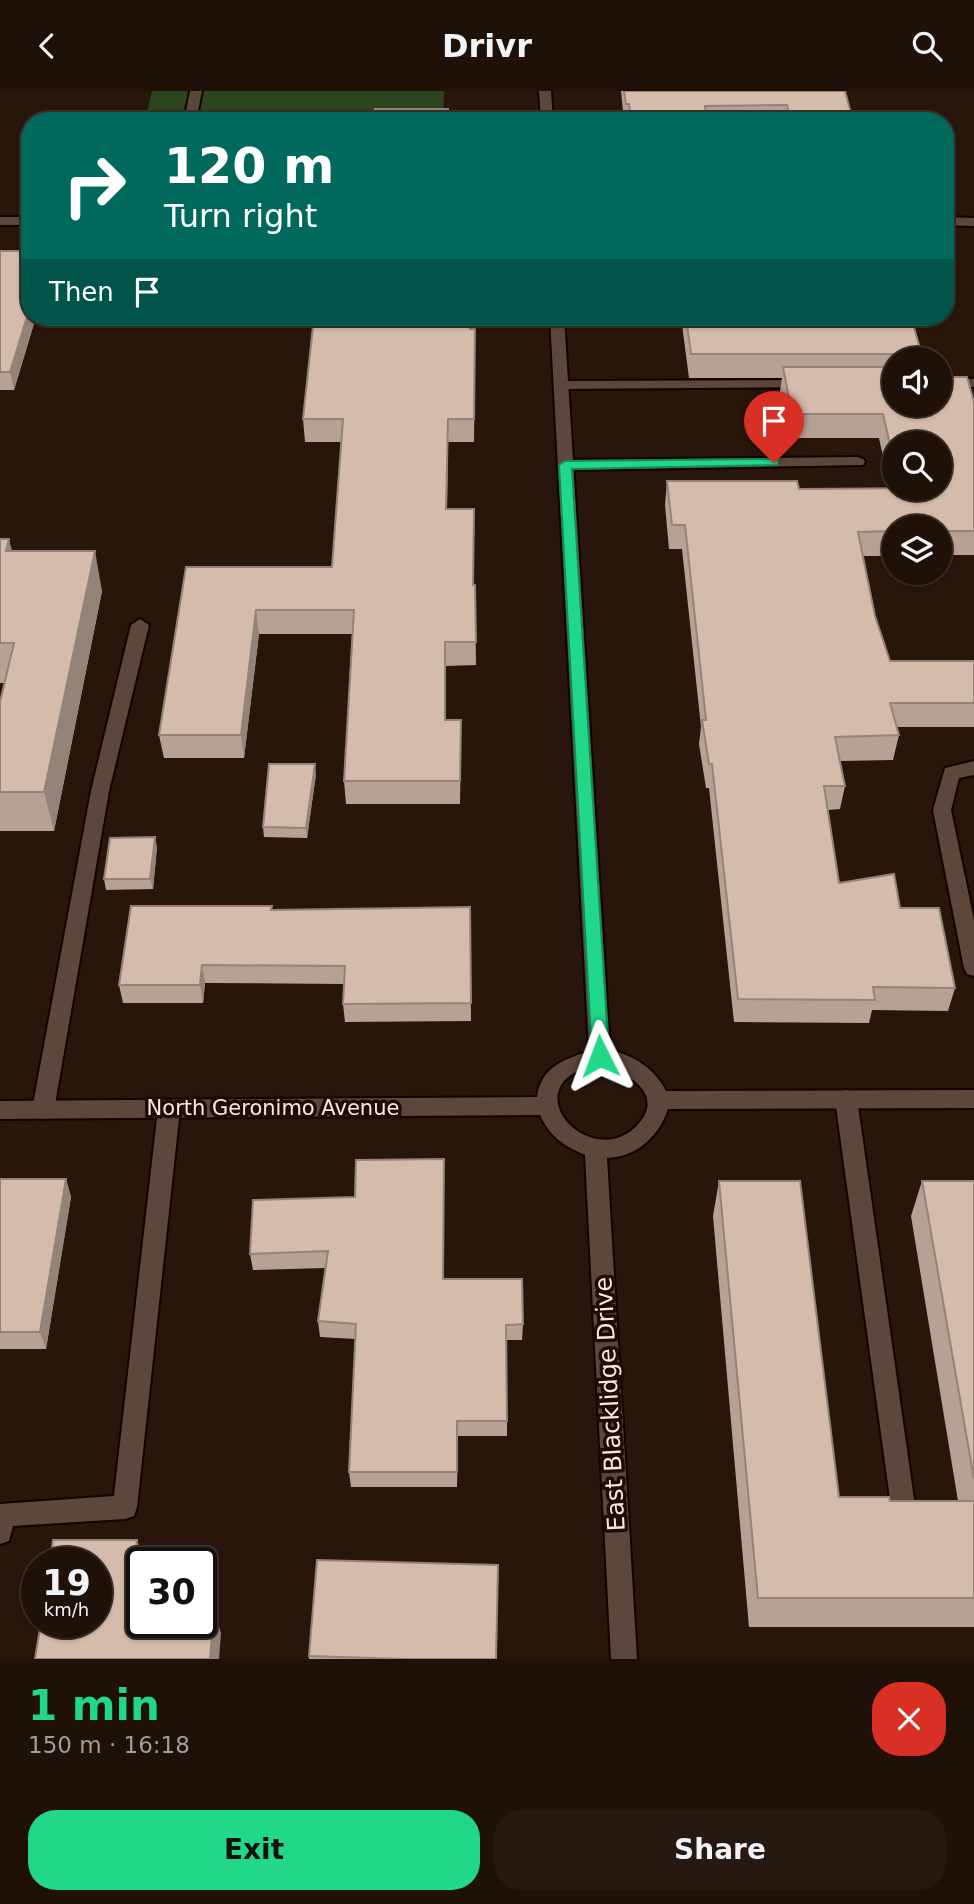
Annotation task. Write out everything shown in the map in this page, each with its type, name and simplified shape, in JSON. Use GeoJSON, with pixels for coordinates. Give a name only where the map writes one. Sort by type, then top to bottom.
{"type":"FeatureCollection","features":[{"type":"Feature","properties":{"kind":"street"},"geometry":{"type":"LineString","coordinates":[[192,112],[196,91]]}},
{"type":"Feature","properties":{"kind":"street"},"geometry":{"type":"LineString","coordinates":[[545,91],[546,112]]}},
{"type":"Feature","properties":{"kind":"street"},"geometry":{"type":"LineString","coordinates":[[0,222],[21,221]]}},
{"type":"Feature","properties":{"kind":"street"},"geometry":{"type":"LineString","coordinates":[[954,222],[974,222]]}},
{"type":"Feature","properties":{"kind":"street"},"geometry":{"type":"LineString","coordinates":[[558,326],[600,1056]]}},
{"type":"Feature","properties":{"kind":"street"},"geometry":{"type":"LineString","coordinates":[[952,384],[973,383]]}},
{"type":"Feature","properties":{"kind":"street"},"geometry":{"type":"LineString","coordinates":[[561,385],[825,384]]}},
{"type":"Feature","properties":{"kind":"street"},"geometry":{"type":"LineString","coordinates":[[565,465],[857,461]]}},
{"type":"Feature","properties":{"kind":"street"},"geometry":{"type":"LineString","coordinates":[[43,1110],[100,790],[140,625]]}},
{"type":"Feature","properties":{"kind":"street"},"geometry":{"type":"LineString","coordinates":[[974,768],[951,773],[942,810],[974,968]]}},
{"type":"Feature","properties":{"kind":"street"},"geometry":{"type":"LineString","coordinates":[[600,1056],[619,1059],[637,1067],[647,1076],[655,1091],[656,1100],[657,1112],[650,1127],[632,1143],[616,1148],[596,1149],[564,1136],[552,1122],[546,1106],[547,1090],[563,1068],[578,1059],[600,1056]]}},
{"type":"Feature","properties":{"kind":"street"},"geometry":{"type":"LineString","coordinates":[[656,1100],[974,1099]]}},
{"type":"Feature","properties":{"kind":"street"},"geometry":{"type":"LineString","coordinates":[[846,1100],[903,1506]]}},
{"type":"Feature","properties":{"kind":"street","name":"North Geronimo Avenue"},"geometry":{"type":"LineString","coordinates":[[0,1110],[546,1106]]}},
{"type":"Feature","properties":{"kind":"street"},"geometry":{"type":"LineString","coordinates":[[0,1532],[3,1515],[125,1507],[169,1109]]}},
{"type":"Feature","properties":{"kind":"street","name":"East Blacklidge Drive"},"geometry":{"type":"LineString","coordinates":[[596,1149],[624,1659]]}},
{"type":"Feature","properties":{"kind":"green space"},"geometry":{"type":"Polygon","coordinates":[[[152,91],[444,91],[443,112],[147,112],[152,91]]]}},
{"type":"Feature","properties":{"kind":"building"},"geometry":{"type":"Polygon","coordinates":[[[624,91],[845,91],[851,112],[788,112],[787,105],[705,106],[706,112],[630,112],[629,104],[626,104],[624,91]]]}},
{"type":"Feature","properties":{"kind":"building"},"geometry":{"type":"Polygon","coordinates":[[[375,109],[448,109],[448,112],[375,112],[375,109]]]}},
{"type":"Feature","properties":{"kind":"building"},"geometry":{"type":"Polygon","coordinates":[[[0,251],[21,251],[21,326],[24,326],[10,372],[0,372],[0,251]]]}},
{"type":"Feature","properties":{"kind":"building"},"geometry":{"type":"Polygon","coordinates":[[[313,326],[470,326],[470,329],[475,329],[474,419],[448,419],[446,509],[474,509],[473,585],[476,642],[445,642],[445,720],[461,720],[460,781],[344,781],[354,610],[256,610],[241,735],[159,735],[186,567],[332,567],[343,419],[303,419],[313,326]]]}},
{"type":"Feature","properties":{"kind":"building"},"geometry":{"type":"Polygon","coordinates":[[[687,326],[914,326],[920,347],[882,347],[882,354],[691,354],[687,326]]]}},
{"type":"Feature","properties":{"kind":"building"},"geometry":{"type":"Polygon","coordinates":[[[783,367],[882,367],[882,414],[792,414],[783,367]]]}},
{"type":"Feature","properties":{"kind":"building"},"geometry":{"type":"Polygon","coordinates":[[[952,377],[967,377],[974,402],[974,531],[952,531],[952,515],[882,515],[882,531],[858,532],[875,616],[890,661],[974,661],[974,703],[890,703],[899,735],[835,737],[845,786],[824,786],[839,883],[894,874],[900,908],[939,908],[955,988],[873,987],[875,1000],[738,999],[712,764],[709,764],[702,720],[706,720],[685,525],[672,525],[667,481],[797,481],[799,489],[882,488],[882,501],[952,501],[952,431],[887,431],[884,417],[952,417],[952,377]]]}},
{"type":"Feature","properties":{"kind":"building"},"geometry":{"type":"Polygon","coordinates":[[[0,539],[9,539],[6,551],[95,551],[44,792],[0,792],[0,702],[14,643],[0,643],[0,539]]]}},
{"type":"Feature","properties":{"kind":"building"},"geometry":{"type":"Polygon","coordinates":[[[269,764],[315,764],[306,828],[263,827],[269,764]]]}},
{"type":"Feature","properties":{"kind":"building"},"geometry":{"type":"Polygon","coordinates":[[[155,837],[150,879],[104,879],[110,838],[155,837]]]}},
{"type":"Feature","properties":{"kind":"building"},"geometry":{"type":"Polygon","coordinates":[[[131,906],[272,906],[271,910],[470,907],[471,1003],[343,1004],[345,966],[202,965],[200,985],[119,985],[131,906]]]}},
{"type":"Feature","properties":{"kind":"building"},"geometry":{"type":"Polygon","coordinates":[[[444,1159],[443,1279],[522,1279],[523,1324],[506,1325],[507,1421],[457,1421],[457,1472],[349,1472],[356,1324],[318,1321],[328,1251],[250,1254],[253,1200],[355,1197],[356,1160],[444,1159]]]}},
{"type":"Feature","properties":{"kind":"building"},"geometry":{"type":"Polygon","coordinates":[[[0,1179],[66,1179],[40,1332],[0,1332],[0,1179]]]}},
{"type":"Feature","properties":{"kind":"building"},"geometry":{"type":"Polygon","coordinates":[[[719,1181],[800,1181],[839,1497],[889,1497],[890,1501],[974,1501],[974,1598],[758,1598],[719,1181]]]}},
{"type":"Feature","properties":{"kind":"building"},"geometry":{"type":"Polygon","coordinates":[[[922,1181],[974,1181],[974,1479],[922,1181]]]}},
{"type":"Feature","properties":{"kind":"building"},"geometry":{"type":"Polygon","coordinates":[[[53,1540],[137,1540],[136,1547],[126,1547],[126,1638],[212,1638],[210,1659],[35,1659],[38,1638],[112,1638],[112,1547],[52,1547],[53,1540]]]}},
{"type":"Feature","properties":{"kind":"building"},"geometry":{"type":"Polygon","coordinates":[[[317,1560],[498,1565],[496,1659],[309,1656],[317,1560]]]}},
{"type":"Feature","properties":{"kind":"route"},"geometry":{"type":"LineString","coordinates":[[600,1056],[565,465],[774,463]]}}]}
